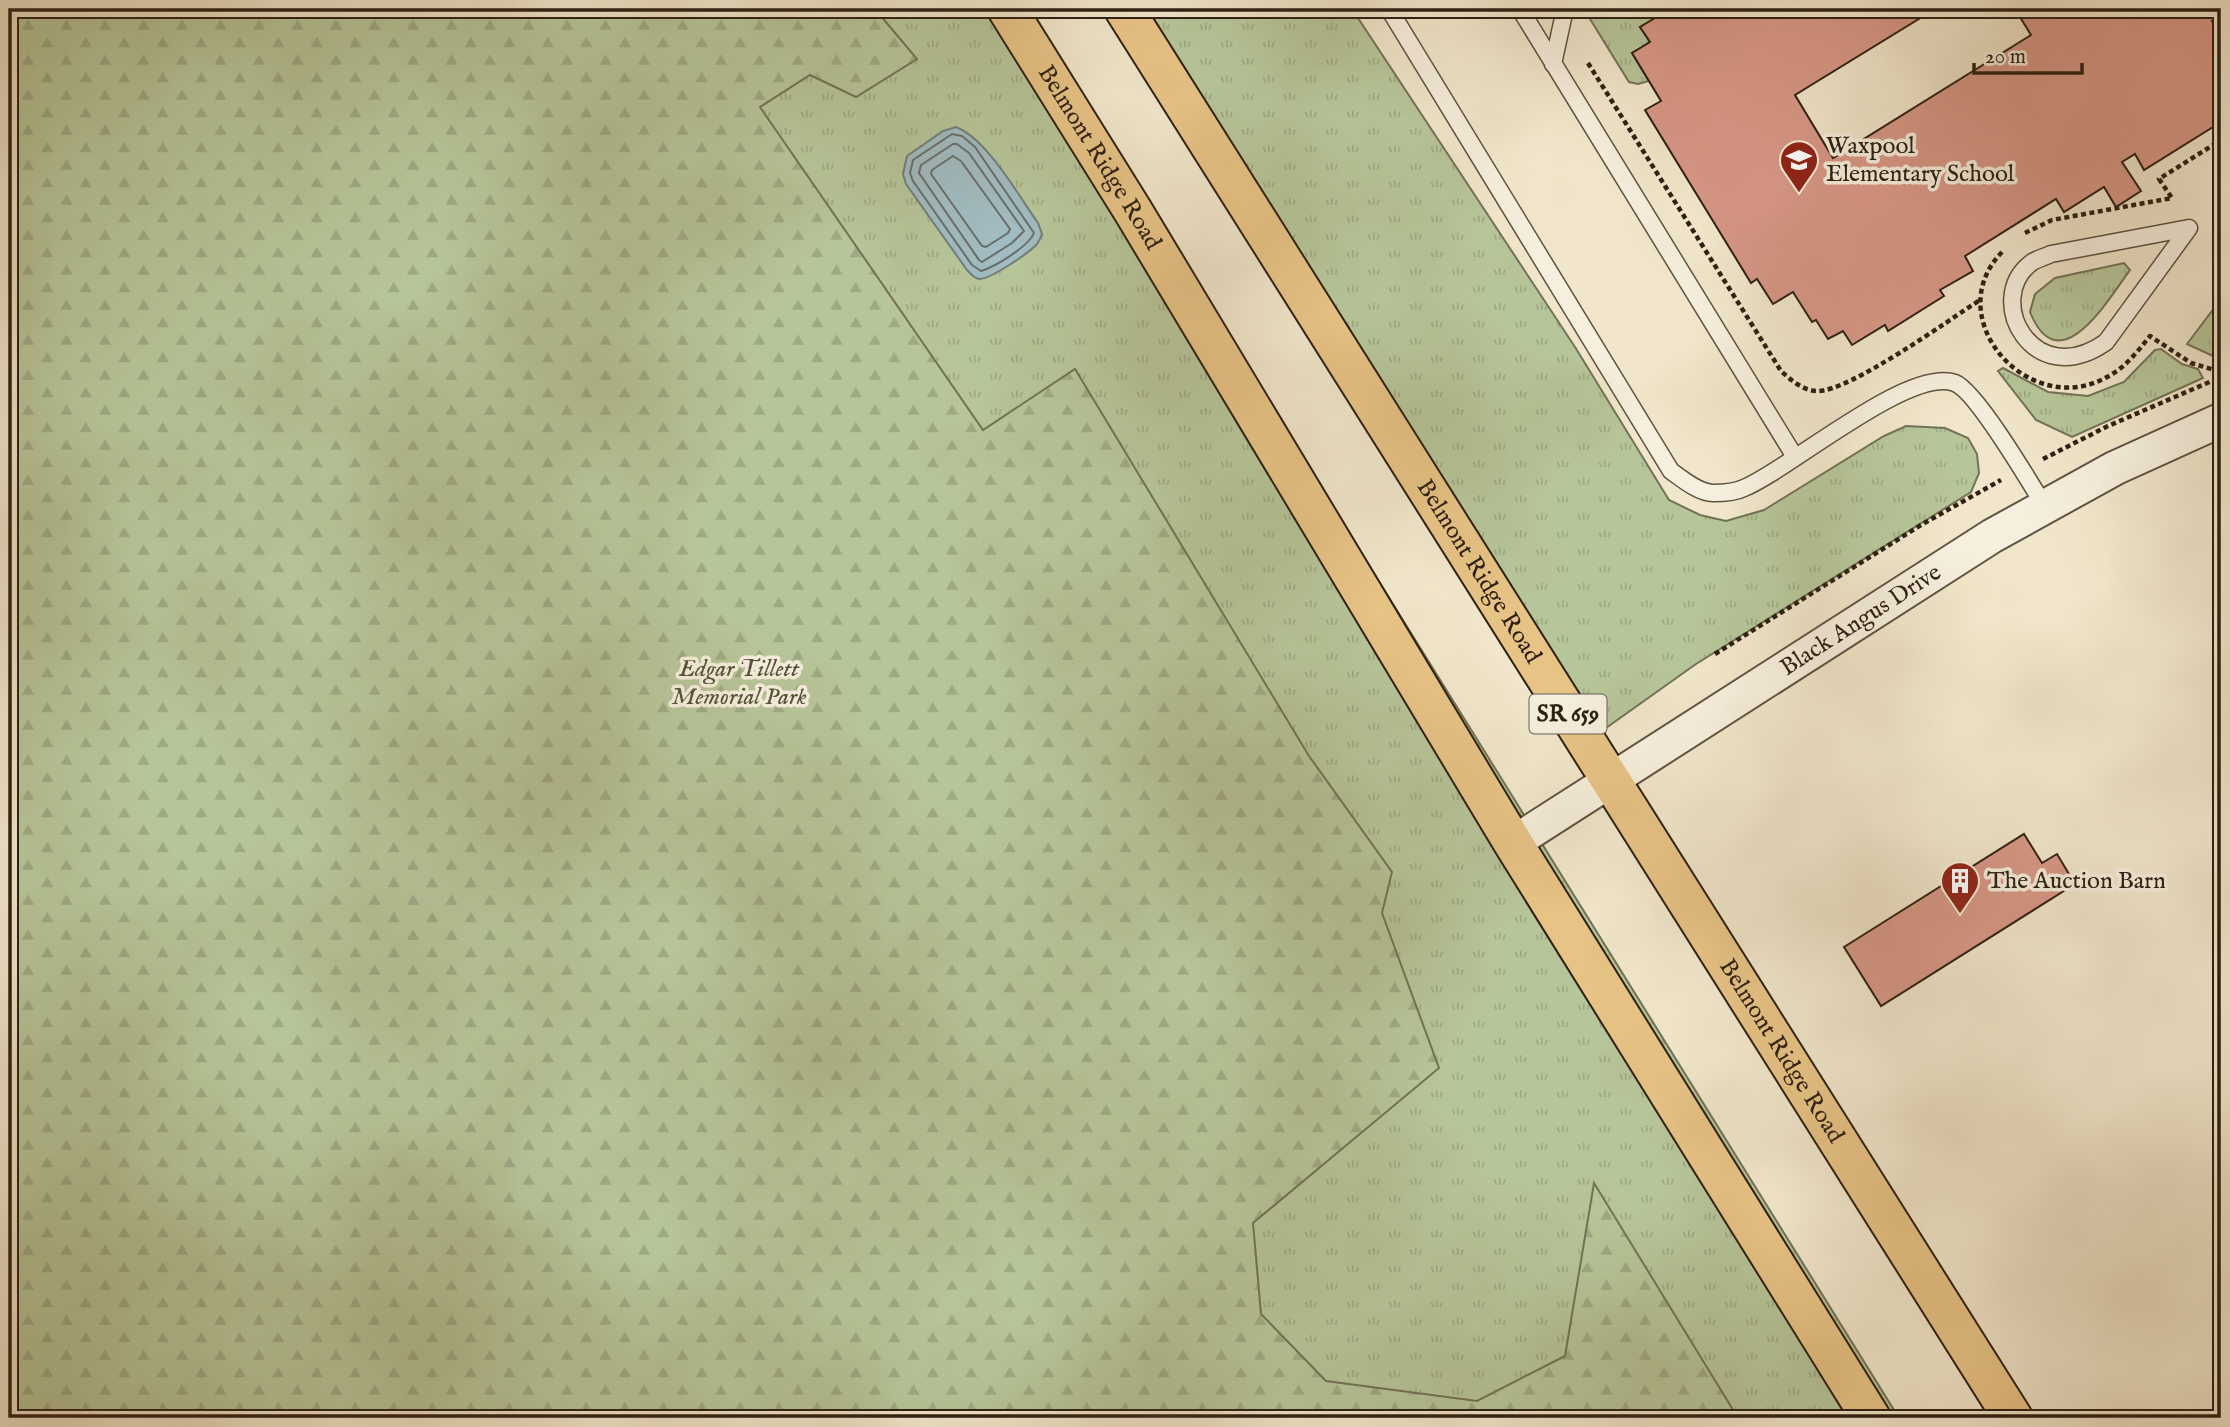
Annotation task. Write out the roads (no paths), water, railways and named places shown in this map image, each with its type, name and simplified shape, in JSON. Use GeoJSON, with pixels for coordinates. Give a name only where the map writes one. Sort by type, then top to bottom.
{"type":"FeatureCollection","features":[{"type":"Feature","properties":{"kind":"main road","name":"Belmont Ridge Road"},"geometry":{"type":"LineString","coordinates":[[1007,9],[1133,211],[1513,843],[1871,1418]]}},
{"type":"Feature","properties":{"kind":"main road","name":"Belmont Ridge Road"},"geometry":{"type":"LineString","coordinates":[[1124,9],[2013,1418]]}},
{"type":"Feature","properties":{"kind":"street","name":"Black Angus Drive"},"geometry":{"type":"LineString","coordinates":[[1513,843],[1940,569],[2115,468],[2221,421]]}},
{"type":"Feature","properties":{"kind":"lane"},"geometry":{"type":"LineString","coordinates":[[1389,9],[1671,471],[1710,494],[1743,489],[1900,392],[1930,382],[1955,383],[1973,398],[2045,507]]}},
{"type":"Feature","properties":{"kind":"lane"},"geometry":{"type":"LineString","coordinates":[[1520,9],[1795,457]]}},
{"type":"Feature","properties":{"kind":"lane"},"geometry":{"type":"LineString","coordinates":[[1553,64],[1563,15]]}},
{"type":"Feature","properties":{"kind":"lane"},"geometry":{"type":"LineString","coordinates":[[2189,228],[2106,342],[2090,354],[2068,358],[2044,354],[2027,342],[2017,323],[2011,303],[2016,282],[2030,263],[2051,254],[2189,228]]}},
{"type":"Feature","properties":{"kind":"water"},"geometry":{"type":"Polygon","coordinates":[[[956,127],[968,133],[990,155],[1038,223],[1042,234],[1037,244],[1026,253],[986,278],[974,277],[967,270],[906,184],[903,174],[907,156],[943,131],[956,127]]]}},
{"type":"Feature","properties":{"kind":"place","name":"Waxpool Elementary School"},"geometry":{"type":"Point","coordinates":[1799,194]}},
{"type":"Feature","properties":{"kind":"place","name":"The Auction Barn"},"geometry":{"type":"Point","coordinates":[1960,915]}},
{"type":"Feature","properties":{"kind":"park label","name":"Edgar Tillett Memorial Park"},"geometry":{"type":"Point","coordinates":[739,683]}}]}
